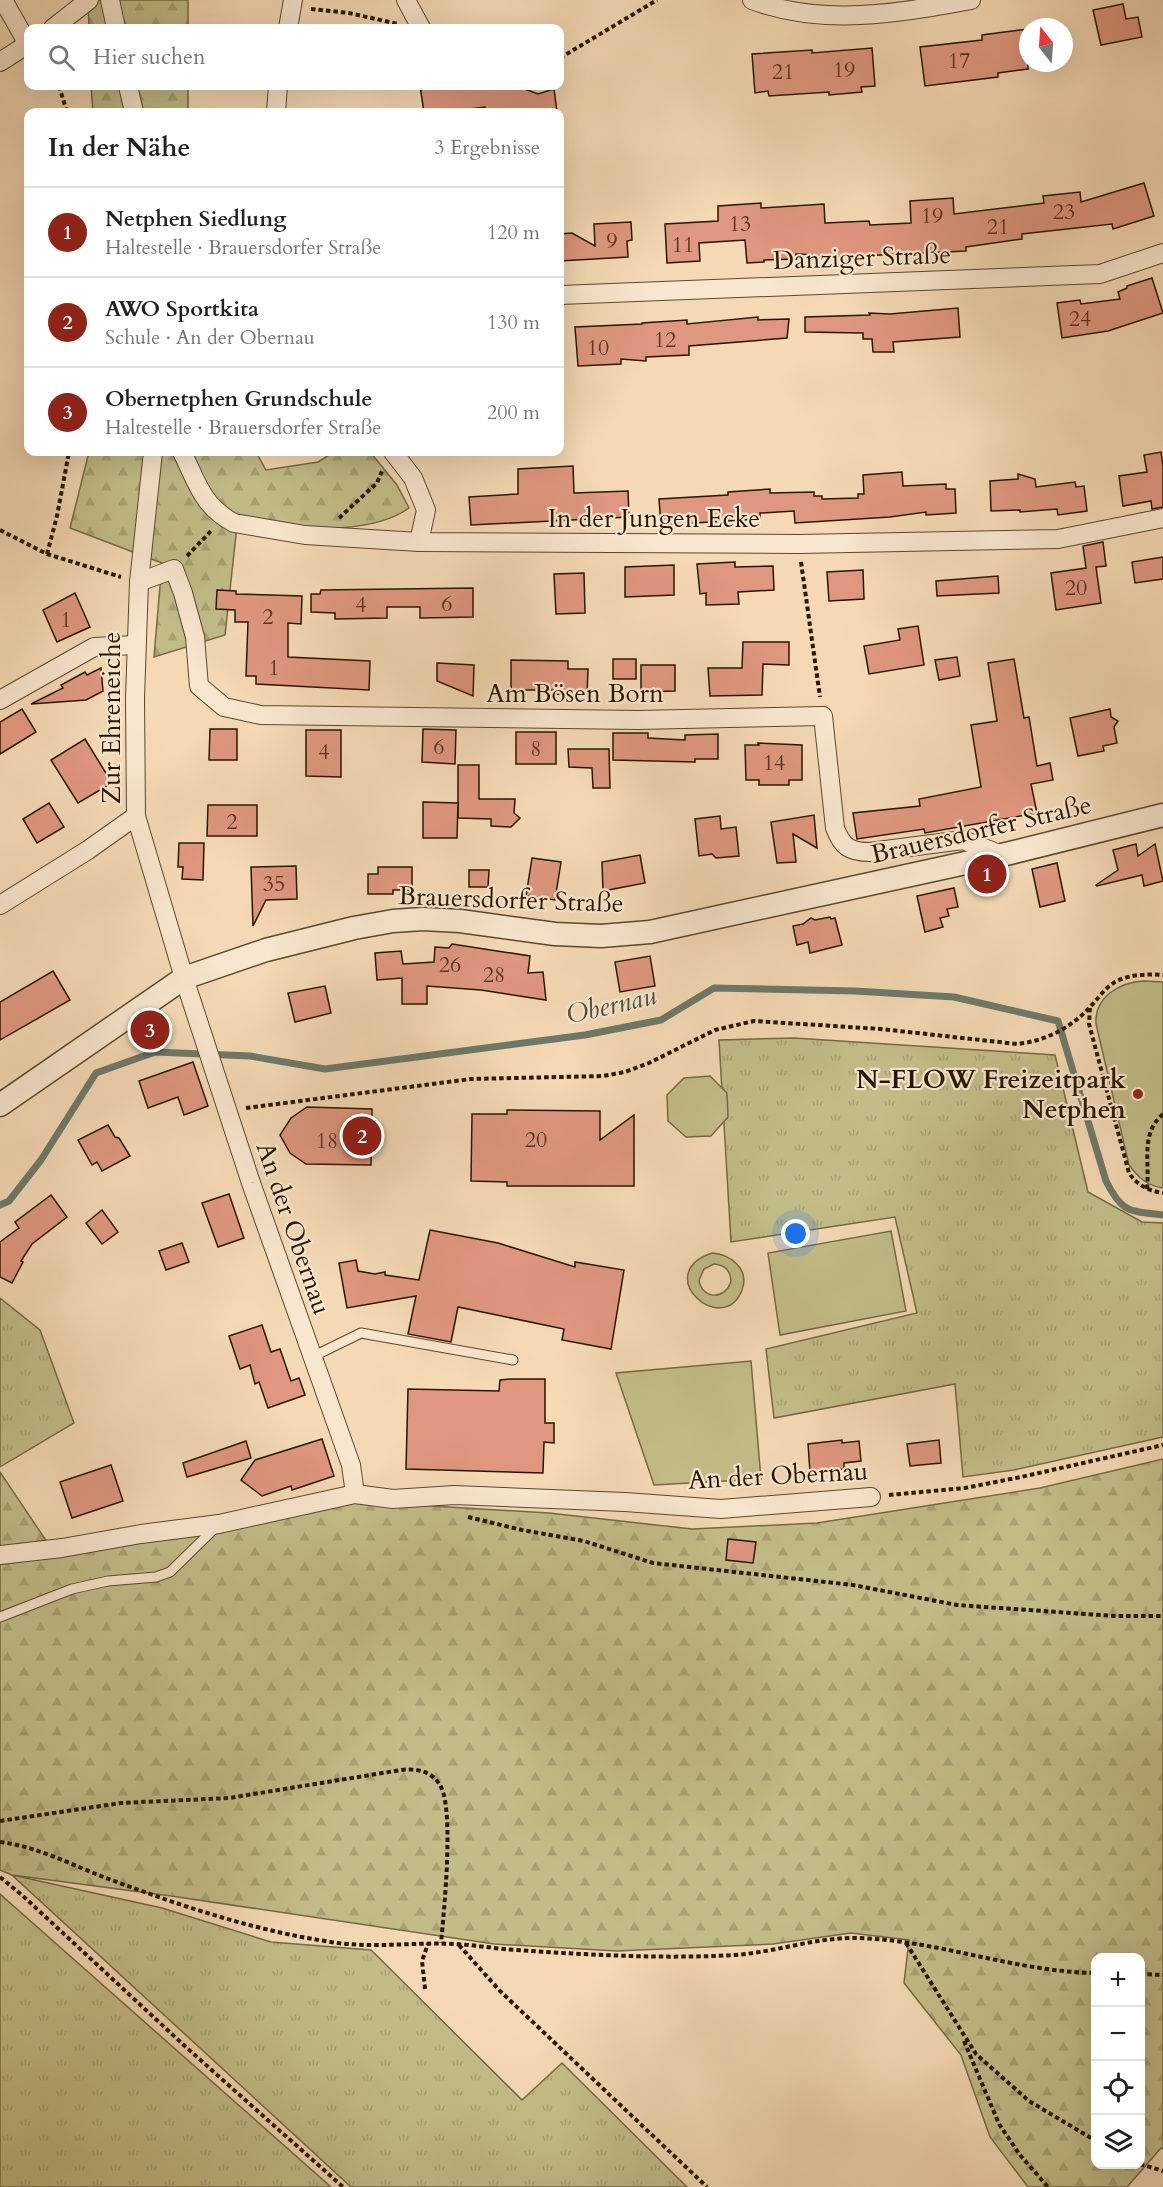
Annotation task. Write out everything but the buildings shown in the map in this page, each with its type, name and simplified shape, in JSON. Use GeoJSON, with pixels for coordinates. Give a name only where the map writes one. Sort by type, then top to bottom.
{"type":"FeatureCollection","features":[{"type":"Feature","properties":{"kind":"street"},"geometry":{"type":"LineString","coordinates":[[3,0],[24,37]]}},
{"type":"Feature","properties":{"kind":"street"},"geometry":{"type":"LineString","coordinates":[[57,24],[89,0]]}},
{"type":"Feature","properties":{"kind":"street"},"geometry":{"type":"LineString","coordinates":[[110,0],[115,24]]}},
{"type":"Feature","properties":{"kind":"street"},"geometry":{"type":"LineString","coordinates":[[406,0],[413,24]]}},
{"type":"Feature","properties":{"kind":"street"},"geometry":{"type":"LineString","coordinates":[[752,0],[782,10],[823,16],[883,14],[971,0]]}},
{"type":"Feature","properties":{"kind":"street"},"geometry":{"type":"LineString","coordinates":[[289,24],[292,4]]}},
{"type":"Feature","properties":{"kind":"street"},"geometry":{"type":"LineString","coordinates":[[0,63],[24,47]]}},
{"type":"Feature","properties":{"kind":"street"},"geometry":{"type":"LineString","coordinates":[[129,90],[133,108]]}},
{"type":"Feature","properties":{"kind":"street"},"geometry":{"type":"LineString","coordinates":[[276,108],[278,90]]}},
{"type":"Feature","properties":{"kind":"street","name":"Danziger Straße"},"geometry":{"type":"LineString","coordinates":[[564,295],[1100,274],[1163,253]]}},
{"type":"Feature","properties":{"kind":"street","name":"Zur Ehreneiche"},"geometry":{"type":"LineString","coordinates":[[153,456],[139,582],[136,645],[136,816],[184,978]]}},
{"type":"Feature","properties":{"kind":"street","name":"In der Jungen Ecke"},"geometry":{"type":"LineString","coordinates":[[184,456],[206,501],[225,518],[234,523],[305,535],[420,542],[799,544],[1058,539],[1163,518]]}},
{"type":"Feature","properties":{"kind":"street"},"geometry":{"type":"LineString","coordinates":[[390,457],[412,478],[426,510],[420,542]]}},
{"type":"Feature","properties":{"kind":"street"},"geometry":{"type":"LineString","coordinates":[[139,582],[174,569]]}},
{"type":"Feature","properties":{"kind":"street","name":"Am Bösen Born"},"geometry":{"type":"LineString","coordinates":[[174,569],[195,638],[199,686],[224,707],[261,715],[638,720],[823,716]]}},
{"type":"Feature","properties":{"kind":"street"},"geometry":{"type":"LineString","coordinates":[[0,700],[94,647],[136,645]]}},
{"type":"Feature","properties":{"kind":"street"},"geometry":{"type":"LineString","coordinates":[[823,716],[836,828],[846,848],[856,852],[870,852],[963,840],[1002,855]]}},
{"type":"Feature","properties":{"kind":"street","name":"Brauersdorfer Straße"},"geometry":{"type":"LineString","coordinates":[[0,1105],[184,978],[266,950],[354,928],[393,921],[423,919],[460,921],[555,934],[602,936],[650,932],[1002,855],[1163,815]]}},
{"type":"Feature","properties":{"kind":"street"},"geometry":{"type":"LineString","coordinates":[[0,905],[88,850],[136,816]]}},
{"type":"Feature","properties":{"kind":"street","name":"An der Obernau"},"geometry":{"type":"LineString","coordinates":[[184,978],[228,1113],[351,1466],[355,1494]]}},
{"type":"Feature","properties":{"kind":"street","name":"An der Obernau"},"geometry":{"type":"LineString","coordinates":[[0,1555],[219,1524],[355,1494],[393,1499],[454,1495],[523,1497],[721,1509],[871,1497]]}},
{"type":"Feature","properties":{"kind":"lane"},"geometry":{"type":"LineString","coordinates":[[312,1357],[361,1334],[513,1360]]}},
{"type":"Feature","properties":{"kind":"lane"},"geometry":{"type":"LineString","coordinates":[[0,1617],[72,1589],[108,1581],[156,1577],[170,1572],[219,1524]]}},
{"type":"Feature","properties":{"kind":"path"},"geometry":{"type":"LineString","coordinates":[[564,56],[657,0]]}},
{"type":"Feature","properties":{"kind":"path"},"geometry":{"type":"LineString","coordinates":[[292,4],[400,24]]}},
{"type":"Feature","properties":{"kind":"path"},"geometry":{"type":"LineString","coordinates":[[60,90],[66,108]]}},
{"type":"Feature","properties":{"kind":"path"},"geometry":{"type":"LineString","coordinates":[[47,554],[68,456]]}},
{"type":"Feature","properties":{"kind":"path"},"geometry":{"type":"LineString","coordinates":[[305,535],[336,522],[377,483],[390,457]]}},
{"type":"Feature","properties":{"kind":"path"},"geometry":{"type":"LineString","coordinates":[[174,569],[225,518]]}},
{"type":"Feature","properties":{"kind":"path"},"geometry":{"type":"LineString","coordinates":[[0,530],[47,554],[139,582]]}},
{"type":"Feature","properties":{"kind":"path"},"geometry":{"type":"LineString","coordinates":[[799,544],[823,716]]}},
{"type":"Feature","properties":{"kind":"path"},"geometry":{"type":"LineString","coordinates":[[228,1113],[252,1107],[471,1079],[603,1076],[625,1072],[649,1063],[715,1030],[754,1021],[881,1029],[1017,1044],[1045,1038],[1072,1024],[1116,981],[1147,974],[1163,975]]}},
{"type":"Feature","properties":{"kind":"path"},"geometry":{"type":"LineString","coordinates":[[1090,1008],[1089,1024],[1129,1173],[1135,1181],[1147,1189],[1163,1193]]}},
{"type":"Feature","properties":{"kind":"path"},"geometry":{"type":"LineString","coordinates":[[1147,1189],[1149,1173],[1146,1140],[1163,1114]]}},
{"type":"Feature","properties":{"kind":"path","name":"An der Obernau"},"geometry":{"type":"LineString","coordinates":[[871,1497],[976,1486],[1163,1445]]}},
{"type":"Feature","properties":{"kind":"path"},"geometry":{"type":"LineString","coordinates":[[457,1514],[522,1530],[584,1541],[653,1563],[853,1585],[957,1605],[1114,1616],[1163,1616]]}},
{"type":"Feature","properties":{"kind":"path"},"geometry":{"type":"LineString","coordinates":[[0,1821],[121,1803],[229,1798],[414,1769],[424,1772],[440,1785],[447,1808],[441,1943]]}},
{"type":"Feature","properties":{"kind":"path"},"geometry":{"type":"LineString","coordinates":[[0,1842],[31,1849],[174,1902],[281,1933],[341,1943],[441,1943],[586,1954],[709,1955],[766,1952],[830,1939],[860,1938],[906,1942],[1005,1963],[1091,1973]]}},
{"type":"Feature","properties":{"kind":"path"},"geometry":{"type":"LineString","coordinates":[[0,1877],[24,1896],[188,2049],[343,2187]]}},
{"type":"Feature","properties":{"kind":"path"},"geometry":{"type":"LineString","coordinates":[[906,1942],[976,2054],[1029,2101],[1091,2138]]}},
{"type":"Feature","properties":{"kind":"path"},"geometry":{"type":"LineString","coordinates":[[425,1989],[422,1961],[428,1944]]}},
{"type":"Feature","properties":{"kind":"path"},"geometry":{"type":"LineString","coordinates":[[459,1944],[501,1991],[707,2187]]}},
{"type":"Feature","properties":{"kind":"path"},"geometry":{"type":"LineString","coordinates":[[1145,1974],[1163,1975]]}},
{"type":"Feature","properties":{"kind":"path"},"geometry":{"type":"LineString","coordinates":[[961,2032],[999,2124],[1020,2155],[1048,2187]]}},
{"type":"Feature","properties":{"kind":"path"},"geometry":{"type":"LineString","coordinates":[[1145,2166],[1163,2171]]}},
{"type":"Feature","properties":{"kind":"green space"},"geometry":{"type":"Polygon","coordinates":[[[88,0],[188,0],[188,24],[89,24],[88,0]]]}},
{"type":"Feature","properties":{"kind":"green space"},"geometry":{"type":"Polygon","coordinates":[[[91,90],[188,90],[188,108],[93,108],[91,90]]]}},
{"type":"Feature","properties":{"kind":"green space"},"geometry":{"type":"Polygon","coordinates":[[[88,456],[258,456],[266,470],[318,462],[328,456],[373,456],[397,485],[409,508],[372,524],[349,527],[302,529],[237,526],[225,635],[154,657],[162,563],[70,528],[88,456]]]}},
{"type":"Feature","properties":{"kind":"green space","name":"N-FLOW Freizeitpark Netphen"},"geometry":{"type":"Polygon","coordinates":[[[1144,981],[1163,982],[1163,1188],[1143,1180],[1129,1165],[1096,1024],[1099,1006],[1110,993],[1126,984],[1144,981]]]}},
{"type":"Feature","properties":{"kind":"green space"},"geometry":{"type":"Polygon","coordinates":[[[794,1038],[1055,1055],[1088,1192],[1142,1222],[1163,1223],[1163,1437],[1014,1470],[963,1477],[955,1384],[774,1418],[766,1349],[917,1313],[895,1217],[731,1242],[719,1040],[794,1038]]]}},
{"type":"Feature","properties":{"kind":"green space"},"geometry":{"type":"Polygon","coordinates":[[[710,1076],[727,1093],[728,1117],[711,1136],[686,1137],[668,1121],[667,1095],[684,1078],[710,1076]]]}},
{"type":"Feature","properties":{"kind":"green space"},"geometry":{"type":"Polygon","coordinates":[[[891,1231],[906,1311],[780,1335],[768,1253],[891,1231]]]}},
{"type":"Feature","properties":{"kind":"green space"},"geometry":{"type":"Polygon","coordinates":[[[712,1253],[725,1256],[737,1264],[741,1269],[744,1282],[742,1290],[733,1303],[721,1308],[708,1305],[697,1298],[689,1287],[688,1275],[695,1263],[712,1253]],[[714,1264],[704,1269],[699,1280],[701,1287],[709,1294],[724,1292],[731,1281],[726,1269],[714,1264]]]}},
{"type":"Feature","properties":{"kind":"green space"},"geometry":{"type":"Polygon","coordinates":[[[0,1298],[40,1330],[74,1423],[0,1467],[0,1298]]]}},
{"type":"Feature","properties":{"kind":"green space"},"geometry":{"type":"Polygon","coordinates":[[[751,1361],[761,1479],[654,1485],[616,1373],[751,1361]]]}},
{"type":"Feature","properties":{"kind":"green space"},"geometry":{"type":"Polygon","coordinates":[[[1163,1459],[1163,2149],[1161,2148],[1145,2166],[1145,1953],[1091,1953],[1091,2169],[1143,2169],[1127,2187],[1028,2187],[990,2137],[961,2055],[904,1983],[909,1940],[851,1933],[773,1944],[617,1951],[494,1944],[12,1875],[0,1870],[0,1472],[47,1542],[349,1501],[549,1513],[692,1529],[817,1523],[1040,1488],[1163,1459]]]}},
{"type":"Feature","properties":{"kind":"green space"},"geometry":{"type":"Polygon","coordinates":[[[12,1875],[162,1908],[271,1942],[371,1950],[522,2100],[562,2063],[687,2187],[351,2187],[12,1875]]]}},
{"type":"Feature","properties":{"kind":"green space"},"geometry":{"type":"Polygon","coordinates":[[[0,1894],[331,2187],[0,2187],[0,1894]]]}},
{"type":"Feature","properties":{"kind":"waterway","name":"Obernau"},"geometry":{"type":"LineString","coordinates":[[0,1205],[9,1201],[41,1160],[96,1073],[155,1052],[250,1056],[325,1069],[585,1035],[661,1020],[714,988],[855,991],[954,997],[1058,1021],[1106,1181],[1122,1205],[1134,1211],[1163,1215]]}},
{"type":"Feature","properties":{"kind":"place","name":"Netphen Siedlung"},"geometry":{"type":"Point","coordinates":[987,874]}},
{"type":"Feature","properties":{"kind":"place","name":"Obernetphen Grundschule"},"geometry":{"type":"Point","coordinates":[150,1030]}},
{"type":"Feature","properties":{"kind":"place","name":"N-FLOW Freizeitpark Netphen"},"geometry":{"type":"Point","coordinates":[1138,1094]}},
{"type":"Feature","properties":{"kind":"place","name":"AWO Sportkita"},"geometry":{"type":"Point","coordinates":[362,1136]}}]}
